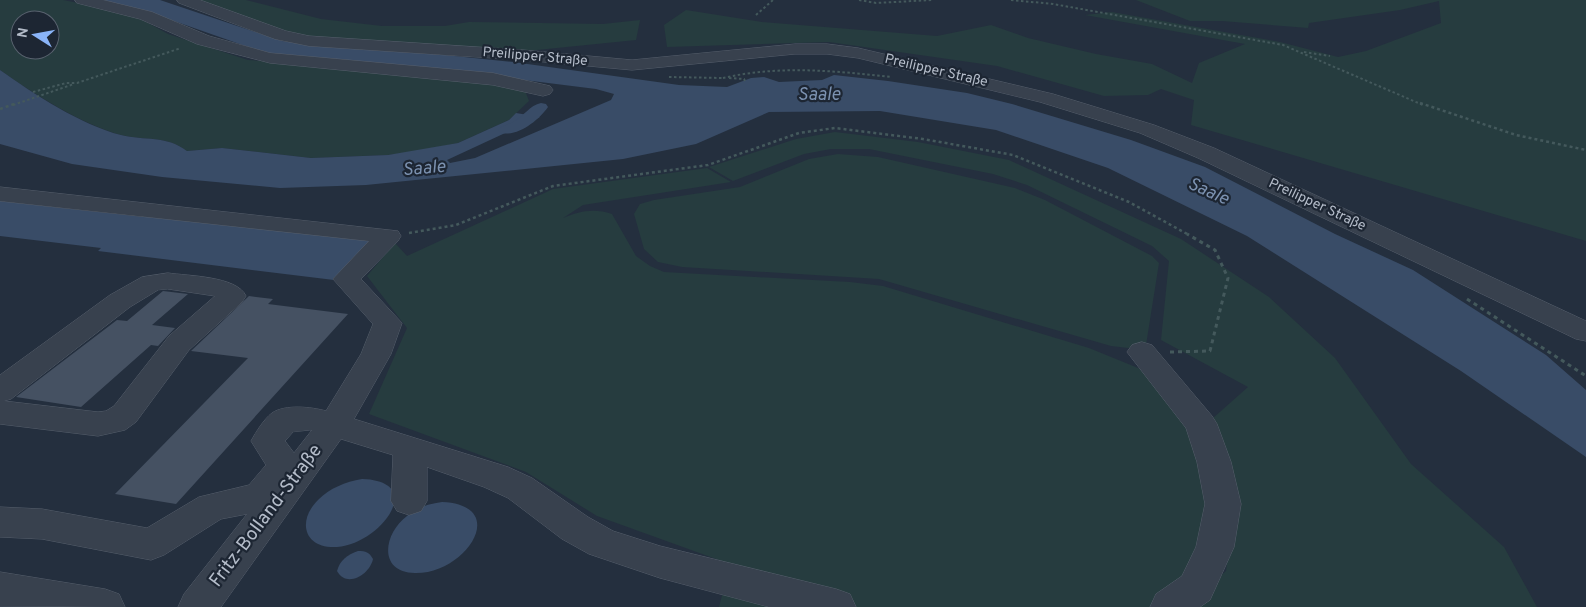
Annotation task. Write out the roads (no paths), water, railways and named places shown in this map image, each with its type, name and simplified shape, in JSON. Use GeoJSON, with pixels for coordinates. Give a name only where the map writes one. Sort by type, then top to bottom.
{"type":"FeatureCollection","features":[{"type":"Feature","properties":{"kind":"street"},"geometry":{"type":"LineString","coordinates":[[83,0],[146,15],[199,37],[246,53],[270,58],[484,78],[544,90]]}},
{"type":"Feature","properties":{"kind":"street","name":"Preilipper Straße"},"geometry":{"type":"LineString","coordinates":[[185,0],[238,22],[281,36],[309,42],[523,55],[632,65],[795,49],[827,49],[858,53],[1046,98],[1147,129],[1206,153],[1586,332]]}},
{"type":"Feature","properties":{"kind":"street"},"geometry":{"type":"LineString","coordinates":[[199,37],[238,22]]}},
{"type":"Feature","properties":{"kind":"street","name":"Fritz-Bolland-Straße"},"geometry":{"type":"LineString","coordinates":[[0,194],[389,236],[346,279],[388,324],[376,354],[334,425],[198,607]]}},
{"type":"Feature","properties":{"kind":"street"},"geometry":{"type":"LineString","coordinates":[[0,391],[120,301],[151,283],[168,281],[219,288],[231,293],[232,296],[179,343],[131,406],[114,422],[98,424],[0,412]]}},
{"type":"Feature","properties":{"kind":"street"},"geometry":{"type":"LineString","coordinates":[[1142,352],[1201,424],[1214,462],[1223,504],[1215,547],[1196,588],[1170,607]]}},
{"type":"Feature","properties":{"kind":"street"},"geometry":{"type":"LineString","coordinates":[[0,522],[42,524],[151,544],[212,508],[260,497],[285,466],[266,442],[284,421],[310,418],[410,448],[496,477],[520,488],[575,528],[602,543],[660,562],[836,607]]}},
{"type":"Feature","properties":{"kind":"street"},"geometry":{"type":"LineString","coordinates":[[409,501],[410,448]]}},
{"type":"Feature","properties":{"kind":"street"},"geometry":{"type":"LineString","coordinates":[[0,590],[105,607]]}},
{"type":"Feature","properties":{"kind":"water","name":"Saale"},"geometry":{"type":"Polygon","coordinates":[[[99,0],[160,0],[282,41],[513,62],[679,85],[727,87],[751,78],[764,77],[779,82],[822,80],[834,75],[888,81],[967,93],[1012,104],[1131,140],[1205,167],[1335,234],[1413,270],[1546,355],[1586,390],[1586,457],[1461,371],[1247,236],[1108,168],[996,130],[880,111],[769,112],[696,144],[623,159],[366,185],[280,188],[162,177],[72,164],[0,144],[0,70],[74,116],[121,135],[163,140],[187,151],[222,148],[311,158],[388,155],[458,143],[509,120],[516,113],[540,117],[447,160],[450,163],[475,158],[611,100],[614,94],[596,89],[507,78],[265,53],[154,14],[99,0]]]}},
{"type":"Feature","properties":{"kind":"water"},"geometry":{"type":"Polygon","coordinates":[[[0,201],[144,217],[148,214],[373,240],[334,280],[98,251],[101,248],[0,236],[0,201]]]}},
{"type":"Feature","properties":{"kind":"water"},"geometry":{"type":"Polygon","coordinates":[[[362,479],[382,482],[392,490],[394,501],[390,513],[381,525],[353,543],[337,547],[317,544],[307,532],[307,517],[311,508],[318,500],[338,486],[362,479]]]}},
{"type":"Feature","properties":{"kind":"water"},"geometry":{"type":"Polygon","coordinates":[[[442,502],[463,506],[474,514],[477,526],[474,539],[464,552],[450,563],[434,570],[415,573],[403,571],[394,566],[388,550],[389,541],[399,523],[419,508],[442,502]]]}},
{"type":"Feature","properties":{"kind":"water"},"geometry":{"type":"Polygon","coordinates":[[[358,551],[369,553],[373,559],[371,565],[368,570],[358,577],[346,579],[337,571],[340,564],[347,556],[358,551]]]}},
{"type":"Feature","properties":{"kind":"waterway"},"geometry":{"type":"LineString","coordinates":[[506,130],[520,125],[541,107]]}}]}
